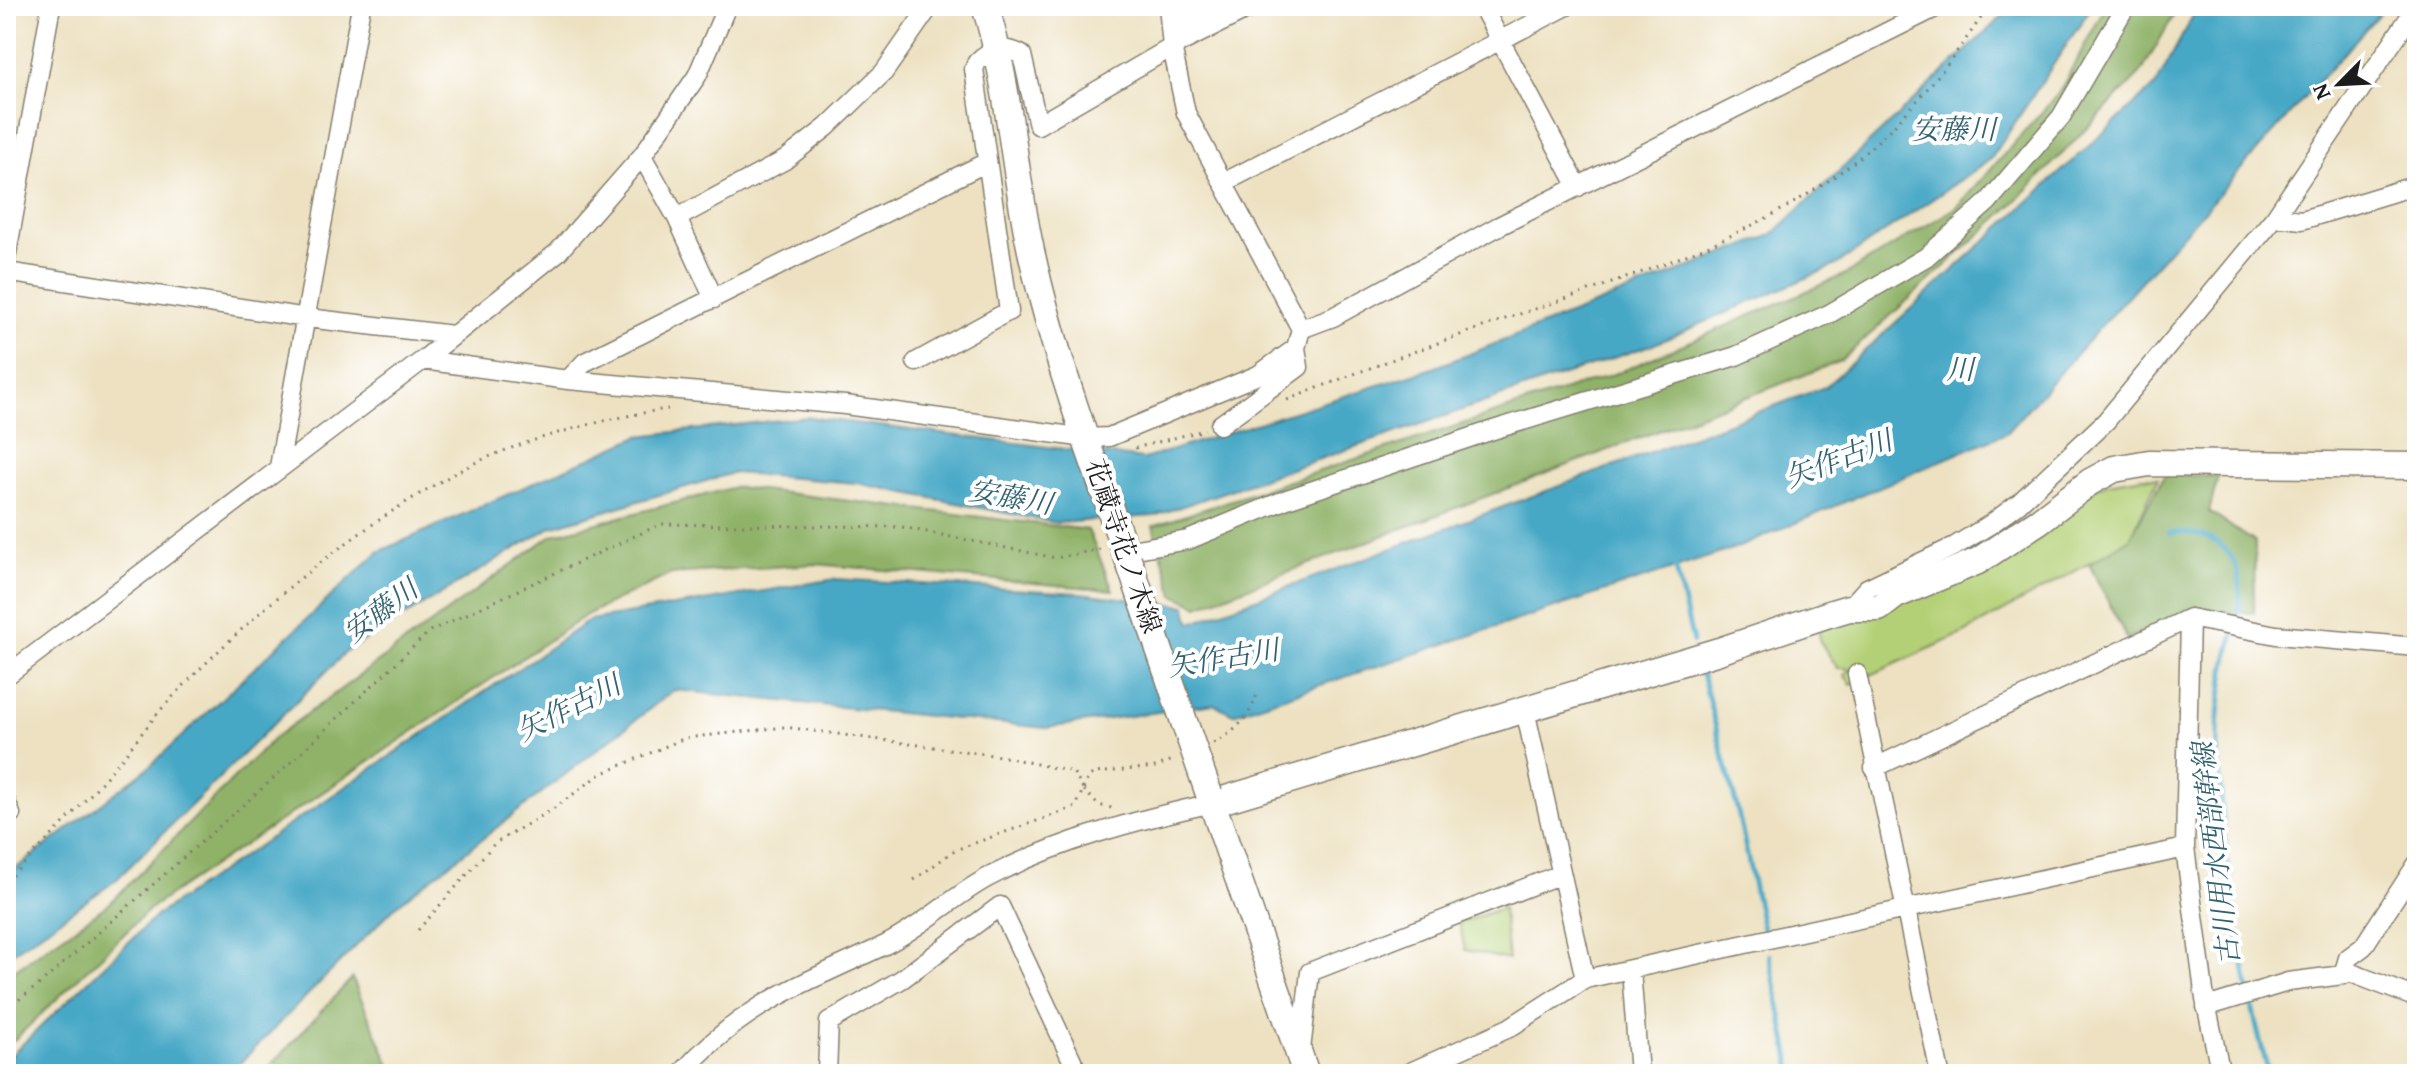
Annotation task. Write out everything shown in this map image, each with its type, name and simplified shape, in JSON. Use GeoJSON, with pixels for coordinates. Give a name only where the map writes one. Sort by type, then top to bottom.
{"type":"FeatureCollection","features":[{"type":"Feature","properties":{"kind":"street"},"geometry":{"type":"LineString","coordinates":[[6,259],[51,6]]}},
{"type":"Feature","properties":{"kind":"street"},"geometry":{"type":"LineString","coordinates":[[279,467],[361,6]]}},
{"type":"Feature","properties":{"kind":"street"},"geometry":{"type":"LineString","coordinates":[[8,672],[423,360],[558,252],[642,156],[697,76],[727,6]]}},
{"type":"Feature","properties":{"kind":"street"},"geometry":{"type":"LineString","coordinates":[[677,218],[785,160],[827,127],[884,72],[930,6]]}},
{"type":"Feature","properties":{"kind":"street","name":"花蔵寺花ノ木線"},"geometry":{"type":"LineString","coordinates":[[985,6],[999,49],[1031,250],[1050,327],[1303,1065]]}},
{"type":"Feature","properties":{"kind":"street"},"geometry":{"type":"LineString","coordinates":[[1168,6],[1173,27],[1172,47],[1186,113],[1301,329],[1296,348],[1299,367],[1220,425]]}},
{"type":"Feature","properties":{"kind":"street"},"geometry":{"type":"LineString","coordinates":[[1173,27],[1214,6]]}},
{"type":"Feature","properties":{"kind":"street"},"geometry":{"type":"LineString","coordinates":[[916,362],[1009,311],[985,163],[974,69],[982,57],[1008,48],[1022,55],[1038,125],[1172,47],[1254,6]]}},
{"type":"Feature","properties":{"kind":"street"},"geometry":{"type":"LineString","coordinates":[[1482,6],[1578,187]]}},
{"type":"Feature","properties":{"kind":"street"},"geometry":{"type":"LineString","coordinates":[[1225,182],[1567,6]]}},
{"type":"Feature","properties":{"kind":"street"},"geometry":{"type":"LineString","coordinates":[[1301,329],[1333,317],[1578,187],[1939,6]]}},
{"type":"Feature","properties":{"kind":"street"},"geometry":{"type":"LineString","coordinates":[[1125,551],[1188,540],[1302,494],[1493,430],[1736,356],[1829,314],[1926,257],[1988,202],[2061,117],[2126,6]]}},
{"type":"Feature","properties":{"kind":"street"},"geometry":{"type":"LineString","coordinates":[[1849,608],[1867,588],[1964,541],[2019,503],[2106,421],[2275,217],[2417,6]]}},
{"type":"Feature","properties":{"kind":"street"},"geometry":{"type":"LineString","coordinates":[[642,156],[677,218],[714,299]]}},
{"type":"Feature","properties":{"kind":"street"},"geometry":{"type":"LineString","coordinates":[[568,380],[585,362],[985,163]]}},
{"type":"Feature","properties":{"kind":"street"},"geometry":{"type":"LineString","coordinates":[[2275,217],[2302,220],[2417,185]]}},
{"type":"Feature","properties":{"kind":"street"},"geometry":{"type":"LineString","coordinates":[[6,272],[307,318],[453,335]]}},
{"type":"Feature","properties":{"kind":"street"},"geometry":{"type":"LineString","coordinates":[[423,360],[568,380],[845,405],[1088,443],[1258,375],[1296,348]]}},
{"type":"Feature","properties":{"kind":"street"},"geometry":{"type":"LineString","coordinates":[[681,1074],[703,1049],[740,1018],[791,986],[887,944],[984,880],[1067,844],[1211,799],[1525,710],[1849,608],[1879,608],[1896,595],[1978,561],[2039,521],[2090,482],[2114,469],[2149,463],[2417,466]]}},
{"type":"Feature","properties":{"kind":"street"},"geometry":{"type":"LineString","coordinates":[[1874,768],[2190,618],[2276,635],[2417,647]]}},
{"type":"Feature","properties":{"kind":"street"},"geometry":{"type":"LineString","coordinates":[[2190,618],[2185,848],[2206,1007],[2221,1074]]}},
{"type":"Feature","properties":{"kind":"street"},"geometry":{"type":"LineString","coordinates":[[1857,674],[1874,768],[1940,1074]]}},
{"type":"Feature","properties":{"kind":"street"},"geometry":{"type":"LineString","coordinates":[[1525,710],[1585,979]]}},
{"type":"Feature","properties":{"kind":"street"},"geometry":{"type":"LineString","coordinates":[[1406,1074],[1509,1028],[1585,979],[2185,848]]}},
{"type":"Feature","properties":{"kind":"street"},"geometry":{"type":"LineString","coordinates":[[2206,1007],[2288,982],[2343,975],[2348,958],[2363,947],[2417,864]]}},
{"type":"Feature","properties":{"kind":"street"},"geometry":{"type":"LineString","coordinates":[[1303,1065],[1310,972],[1561,874]]}},
{"type":"Feature","properties":{"kind":"street"},"geometry":{"type":"LineString","coordinates":[[827,1074],[829,1022],[902,979],[1000,906],[1078,1073],[1096,1074]]}},
{"type":"Feature","properties":{"kind":"street"},"geometry":{"type":"LineString","coordinates":[[1631,970],[1639,1074]]}},
{"type":"Feature","properties":{"kind":"street"},"geometry":{"type":"LineString","coordinates":[[2346,971],[2417,998]]}},
{"type":"Feature","properties":{"kind":"path"},"geometry":{"type":"LineString","coordinates":[[1276,405],[1406,354],[1627,278],[1735,233],[1835,176],[1905,116],[1989,6]]}},
{"type":"Feature","properties":{"kind":"path"},"geometry":{"type":"LineString","coordinates":[[6,881],[51,838],[162,708],[269,602],[317,565],[461,470],[523,446],[630,414],[673,408]]}},
{"type":"Feature","properties":{"kind":"path"},"geometry":{"type":"LineString","coordinates":[[1127,448],[1220,425]]}},
{"type":"Feature","properties":{"kind":"path"},"geometry":{"type":"LineString","coordinates":[[6,1009],[40,984],[275,777],[430,631],[661,524],[902,527],[1056,558],[1125,551]]}},
{"type":"Feature","properties":{"kind":"path"},"geometry":{"type":"LineString","coordinates":[[1210,744],[1226,738],[1245,717],[1254,707],[1257,692]]}},
{"type":"Feature","properties":{"kind":"path"},"geometry":{"type":"LineString","coordinates":[[418,930],[495,843],[550,811],[601,774],[685,738],[785,727],[1000,756],[1073,772],[1098,805],[1120,809]]}},
{"type":"Feature","properties":{"kind":"path"},"geometry":{"type":"LineString","coordinates":[[914,880],[955,850],[1076,807],[1089,776],[1095,773],[1155,767],[1181,757]]}},
{"type":"Feature","properties":{"kind":"green space"},"geometry":{"type":"Polygon","coordinates":[[[2106,6],[2179,6],[2141,73],[2014,203],[1841,361],[1199,606],[1174,595],[1153,526],[1620,372],[1846,274],[1957,207],[2058,94],[2106,6]]]}},
{"type":"Feature","properties":{"kind":"green space"},"geometry":{"type":"Polygon","coordinates":[[[2165,474],[2218,477],[2209,512],[2255,542],[2254,613],[2189,609],[2127,639],[2089,564],[2130,538],[2165,474]]]}},
{"type":"Feature","properties":{"kind":"green space"},"geometry":{"type":"Polygon","coordinates":[[[2158,478],[2129,541],[1964,633],[1851,684],[1844,675],[1853,669],[1838,668],[1820,642],[1819,627],[2107,483],[2158,478]]]}},
{"type":"Feature","properties":{"kind":"green space"},"geometry":{"type":"Polygon","coordinates":[[[735,487],[1088,530],[1113,590],[815,564],[671,574],[588,614],[152,907],[6,1048],[6,976],[110,903],[274,738],[552,535],[735,487]]]}},
{"type":"Feature","properties":{"kind":"green space"},"geometry":{"type":"Polygon","coordinates":[[[1503,908],[1508,960],[1465,950],[1459,923],[1503,908]]]}},
{"type":"Feature","properties":{"kind":"green space"},"geometry":{"type":"Polygon","coordinates":[[[352,978],[394,1074],[263,1074],[352,978]]]}},
{"type":"Feature","properties":{"kind":"water","name":"安藤川"},"geometry":{"type":"Polygon","coordinates":[[[2013,6],[2092,6],[1991,159],[1836,265],[1657,343],[1154,516],[1057,523],[856,483],[733,473],[551,527],[347,651],[115,881],[6,957],[6,876],[149,767],[378,552],[639,436],[807,417],[1144,459],[1436,367],[1772,235],[2013,6]]]}},
{"type":"Feature","properties":{"kind":"water"},"geometry":{"type":"Polygon","coordinates":[[[2198,6],[2386,6],[2006,433],[1742,546],[1233,714],[1214,704],[1046,728],[674,690],[397,905],[229,1074],[6,1074],[6,1060],[157,915],[590,620],[835,579],[1080,593],[1186,606],[1191,623],[1825,387],[2156,85],[2198,6]]]}},
{"type":"Feature","properties":{"kind":"waterway","name":"古川用水西部幹線"},"geometry":{"type":"LineString","coordinates":[[2169,533],[2201,535],[2219,544],[2233,560],[2240,583],[2239,610],[2221,695],[2218,750],[2235,914],[2269,1074]]}},
{"type":"Feature","properties":{"kind":"waterway"},"geometry":{"type":"LineString","coordinates":[[1675,565],[1693,642]]}},
{"type":"Feature","properties":{"kind":"waterway"},"geometry":{"type":"LineString","coordinates":[[1702,674],[1738,812],[1764,934]]}},
{"type":"Feature","properties":{"kind":"waterway"},"geometry":{"type":"LineString","coordinates":[[1769,955],[1793,1074]]}},
{"type":"Feature","properties":{"kind":"water label","name":"川"},"geometry":{"type":"Point","coordinates":[1960,368]}},
{"type":"Feature","properties":{"kind":"water label","name":"矢作古川"},"geometry":{"type":"Point","coordinates":[1838,458]}},
{"type":"Feature","properties":{"kind":"water label","name":"矢作古川"},"geometry":{"type":"Point","coordinates":[1223,657]}},
{"type":"Feature","properties":{"kind":"water label","name":"矢作古川"},"geometry":{"type":"Point","coordinates":[568,707]}}]}
